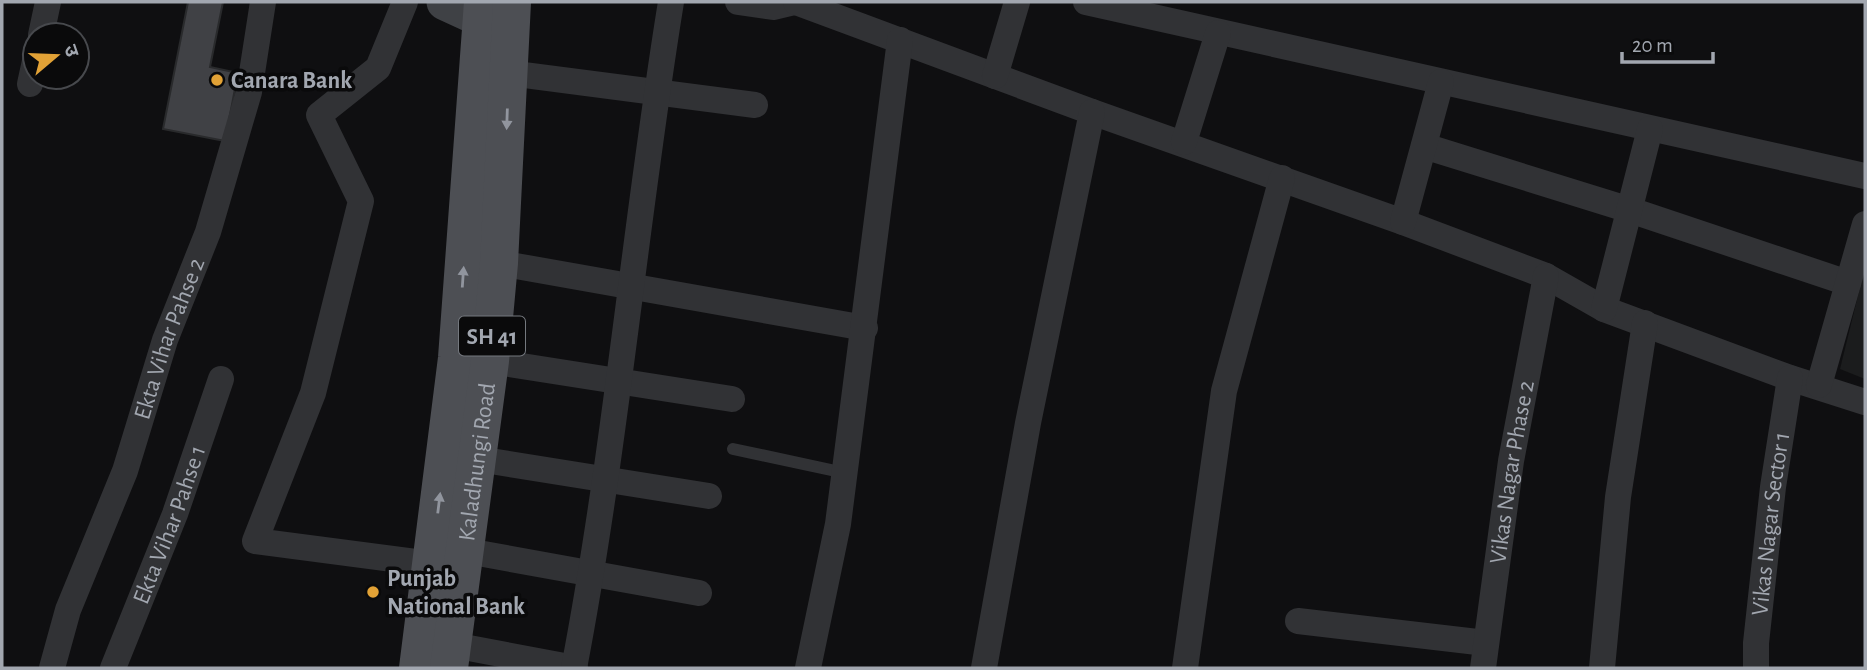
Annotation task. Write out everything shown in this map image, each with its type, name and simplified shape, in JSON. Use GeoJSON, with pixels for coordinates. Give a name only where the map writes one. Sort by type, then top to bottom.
{"type":"FeatureCollection","features":[{"type":"Feature","properties":{"kind":"main road"},"geometry":{"type":"LineString","coordinates":[[445,2],[497,12]]}},
{"type":"Feature","properties":{"kind":"main road","name":"Kaladhungi Road"},"geometry":{"type":"LineString","coordinates":[[418,668],[497,12]]}},
{"type":"Feature","properties":{"kind":"main road","name":"Kaladhungi Road"},"geometry":{"type":"LineString","coordinates":[[451,657],[467,551],[499,263],[508,73],[497,12]]}},
{"type":"Feature","properties":{"kind":"street"},"geometry":{"type":"LineString","coordinates":[[44,21],[48,2]]}},
{"type":"Feature","properties":{"kind":"street","name":"Ekta Vihar Pahse 2"},"geometry":{"type":"LineString","coordinates":[[52,668],[68,610],[125,471],[165,340],[208,232],[249,92],[263,2]]}},
{"type":"Feature","properties":{"kind":"street"},"geometry":{"type":"LineString","coordinates":[[405,2],[378,68],[319,115],[361,201],[313,393],[255,541],[431,564]]}},
{"type":"Feature","properties":{"kind":"street"},"geometry":{"type":"LineString","coordinates":[[451,657],[574,668],[592,573],[671,2]]}},
{"type":"Feature","properties":{"kind":"street"},"geometry":{"type":"LineString","coordinates":[[738,2],[773,7],[795,2],[1092,112],[1184,142],[1403,222],[1546,276],[1604,309],[1790,378],[1819,385],[1865,402]]}},
{"type":"Feature","properties":{"kind":"street"},"geometry":{"type":"LineString","coordinates":[[995,76],[1017,2]]}},
{"type":"Feature","properties":{"kind":"street"},"geometry":{"type":"LineString","coordinates":[[1086,2],[1865,176]]}},
{"type":"Feature","properties":{"kind":"street"},"geometry":{"type":"LineString","coordinates":[[1184,142],[1218,33]]}},
{"type":"Feature","properties":{"kind":"street"},"geometry":{"type":"LineString","coordinates":[[808,668],[838,524],[900,40]]}},
{"type":"Feature","properties":{"kind":"street"},"geometry":{"type":"LineString","coordinates":[[508,73],[755,105]]}},
{"type":"Feature","properties":{"kind":"street"},"geometry":{"type":"LineString","coordinates":[[1403,222],[1441,82]]}},
{"type":"Feature","properties":{"kind":"street"},"geometry":{"type":"LineString","coordinates":[[984,668],[1028,423],[1092,112]]}},
{"type":"Feature","properties":{"kind":"street"},"geometry":{"type":"LineString","coordinates":[[1604,309],[1650,129]]}},
{"type":"Feature","properties":{"kind":"street"},"geometry":{"type":"LineString","coordinates":[[1424,146],[1630,210],[1848,283]]}},
{"type":"Feature","properties":{"kind":"street"},"geometry":{"type":"LineString","coordinates":[[1185,668],[1224,391],[1282,178]]}},
{"type":"Feature","properties":{"kind":"street"},"geometry":{"type":"LineString","coordinates":[[1819,385],[1865,224]]}},
{"type":"Feature","properties":{"kind":"street"},"geometry":{"type":"LineString","coordinates":[[499,263],[865,328]]}},
{"type":"Feature","properties":{"kind":"street","name":"Vikas Nagar Phase 2"},"geometry":{"type":"LineString","coordinates":[[1484,656],[1511,461],[1546,276]]}},
{"type":"Feature","properties":{"kind":"street"},"geometry":{"type":"LineString","coordinates":[[1602,668],[1618,497],[1645,323]]}},
{"type":"Feature","properties":{"kind":"street"},"geometry":{"type":"LineString","coordinates":[[490,361],[732,400]]}},
{"type":"Feature","properties":{"kind":"street","name":"Vikas Nagar Sector 1"},"geometry":{"type":"LineString","coordinates":[[1756,668],[1756,643],[1773,487],[1790,378]]}},
{"type":"Feature","properties":{"kind":"street","name":"Ekta Vihar Pahse 1"},"geometry":{"type":"LineString","coordinates":[[113,668],[175,514],[221,379]]}},
{"type":"Feature","properties":{"kind":"street"},"geometry":{"type":"LineString","coordinates":[[478,459],[709,496]]}},
{"type":"Feature","properties":{"kind":"street"},"geometry":{"type":"LineString","coordinates":[[467,551],[699,593]]}},
{"type":"Feature","properties":{"kind":"street"},"geometry":{"type":"LineString","coordinates":[[1298,621],[1484,656]]}},
{"type":"Feature","properties":{"kind":"lane"},"geometry":{"type":"LineString","coordinates":[[733,449],[845,473]]}},
{"type":"Feature","properties":{"kind":"shaded area"},"geometry":{"type":"Polygon","coordinates":[[[1865,267],[1865,379],[1840,369],[1865,267]]]}},
{"type":"Feature","properties":{"kind":"building"},"geometry":{"type":"Polygon","coordinates":[[[188,2],[223,2],[210,67],[238,73],[225,141],[163,129],[188,2]]]}},
{"type":"Feature","properties":{"kind":"place","name":"Canara Bank"},"geometry":{"type":"Point","coordinates":[217,80]}},
{"type":"Feature","properties":{"kind":"place","name":"Punjab National Bank"},"geometry":{"type":"Point","coordinates":[373,592]}}]}
